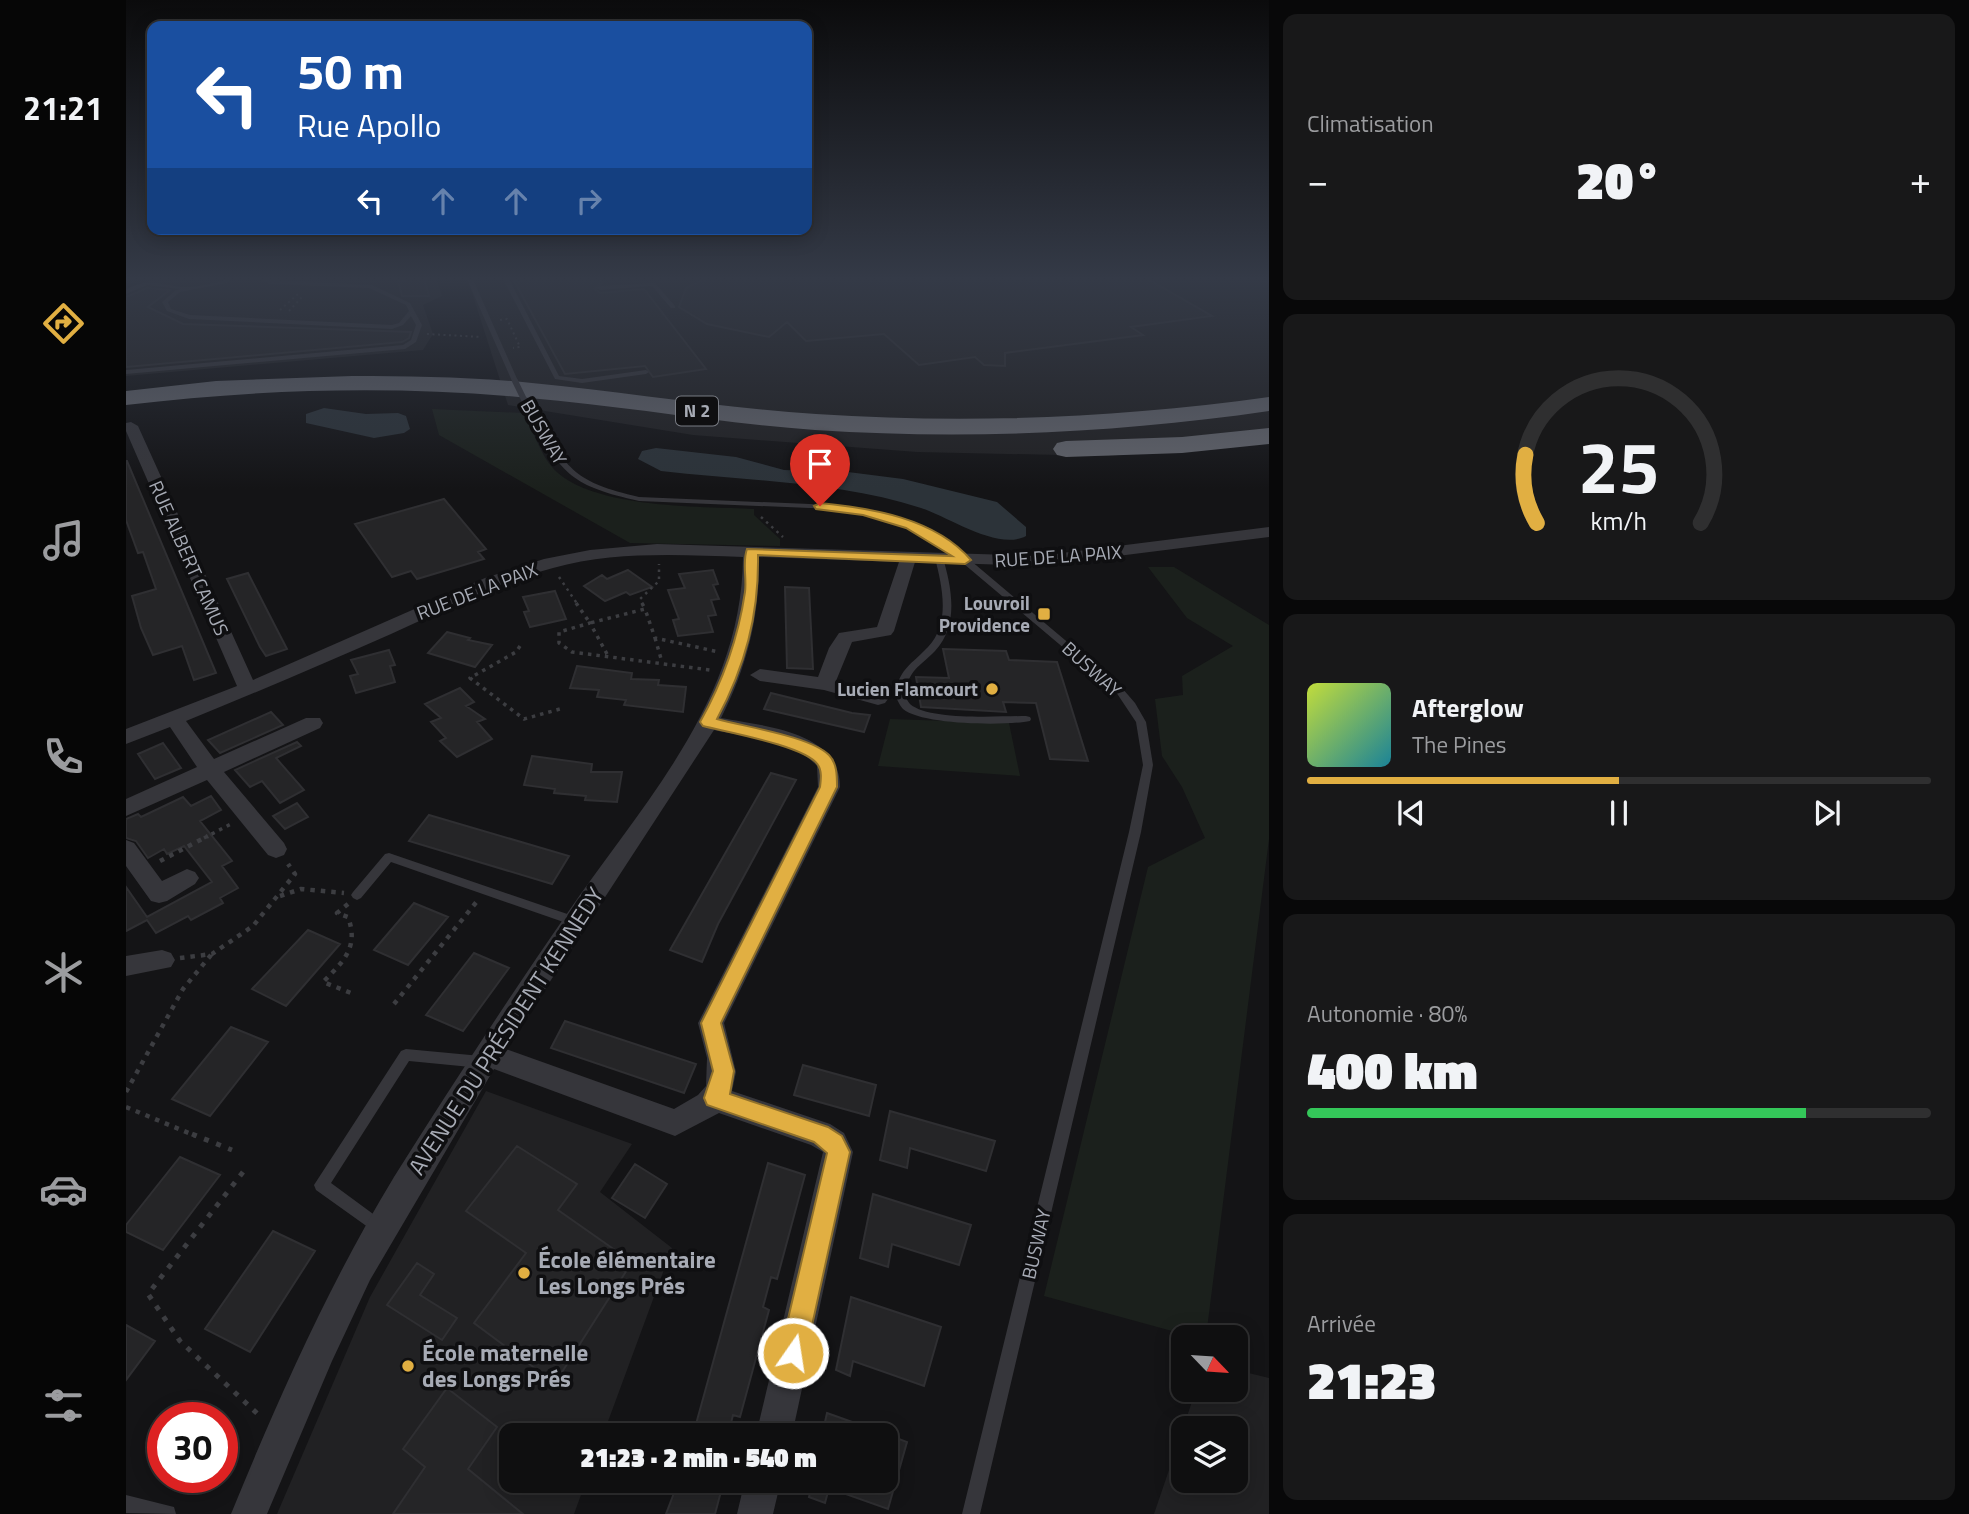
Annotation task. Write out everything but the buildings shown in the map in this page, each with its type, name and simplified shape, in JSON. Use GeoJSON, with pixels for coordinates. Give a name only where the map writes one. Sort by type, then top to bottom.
{"type":"FeatureCollection","features":[{"type":"Feature","properties":{"kind":"highway","name":"N 2"},"geometry":{"type":"LineString","coordinates":[[126,398],[293,384],[431,385],[525,390],[816,422],[953,426],[1133,420],[1269,404]]}},
{"type":"Feature","properties":{"kind":"highway","name":"N 2"},"geometry":{"type":"LineString","coordinates":[[128,416],[296,393],[424,394],[533,401],[788,431],[1032,436],[1160,429],[1269,415]]}},
{"type":"Feature","properties":{"kind":"highway"},"geometry":{"type":"LineString","coordinates":[[788,431],[955,445],[1078,449],[1182,445],[1269,436]]}},
{"type":"Feature","properties":{"kind":"street","name":"RUE ALBERT CAMUS"},"geometry":{"type":"LineString","coordinates":[[128,416],[248,690]]}},
{"type":"Feature","properties":{"kind":"street","name":"RUE DE LA PAIX"},"geometry":{"type":"LineString","coordinates":[[126,737],[248,690],[491,582],[550,563],[624,550],[657,548],[907,555],[965,560],[1050,560],[1269,531]]}},
{"type":"Feature","properties":{"kind":"street","name":"AVENUE DU PRÉSIDENT KENNEDY"},"geometry":{"type":"LineString","coordinates":[[249,1514],[281,1436],[344,1300],[381,1228],[484,1058],[708,722],[735,664],[750,609],[751,551]]}},
{"type":"Feature","properties":{"kind":"street"},"geometry":{"type":"LineString","coordinates":[[825,684],[838,648],[846,637],[884,631],[907,567],[907,555]]}},
{"type":"Feature","properties":{"kind":"street"},"geometry":{"type":"LineString","coordinates":[[761,675],[825,684],[878,699]]}},
{"type":"Feature","properties":{"kind":"street"},"geometry":{"type":"LineString","coordinates":[[175,719],[210,770],[276,849]]}},
{"type":"Feature","properties":{"kind":"street"},"geometry":{"type":"LineString","coordinates":[[484,1058],[675,1123],[702,1112],[719,1093],[723,1071],[711,1023],[829,787],[829,772],[823,759],[806,748],[708,722]]}},
{"type":"Feature","properties":{"kind":"street"},"geometry":{"type":"LineString","coordinates":[[126,808],[313,723]]}},
{"type":"Feature","properties":{"kind":"street"},"geometry":{"type":"LineString","coordinates":[[126,849],[159,894],[187,878]]}},
{"type":"Feature","properties":{"kind":"street"},"geometry":{"type":"LineString","coordinates":[[126,966],[162,960]]}},
{"type":"Feature","properties":{"kind":"street"},"geometry":{"type":"LineString","coordinates":[[715,1098],[820,1134],[834,1143],[838,1152],[777,1423]]}},
{"type":"Feature","properties":{"kind":"street"},"geometry":{"type":"LineString","coordinates":[[755,1514],[760,1493]]}},
{"type":"Feature","properties":{"kind":"lane"},"geometry":{"type":"LineString","coordinates":[[126,372],[398,348]]}},
{"type":"Feature","properties":{"kind":"lane","name":"BUSWAY"},"geometry":{"type":"LineString","coordinates":[[501,348],[533,418],[559,463],[570,474],[608,492],[639,499],[834,507],[886,517],[931,535],[965,560],[1119,690],[1141,722],[1148,765],[971,1514]]}},
{"type":"Feature","properties":{"kind":"lane"},"geometry":{"type":"LineString","coordinates":[[542,348],[557,378],[572,382],[646,372]]}},
{"type":"Feature","properties":{"kind":"lane"},"geometry":{"type":"LineString","coordinates":[[551,365],[566,376]]}},
{"type":"Feature","properties":{"kind":"lane"},"geometry":{"type":"LineString","coordinates":[[939,558],[944,577],[944,628],[939,640],[905,675],[900,688],[900,699],[915,713],[927,717],[1026,719]]}},
{"type":"Feature","properties":{"kind":"lane"},"geometry":{"type":"LineString","coordinates":[[357,895],[389,857],[575,921]]}},
{"type":"Feature","properties":{"kind":"lane"},"geometry":{"type":"LineString","coordinates":[[381,1228],[321,1185],[406,1055],[484,1058]]}},
{"type":"Feature","properties":{"kind":"lane"},"geometry":{"type":"LineString","coordinates":[[126,1504],[167,1514]]}},
{"type":"Feature","properties":{"kind":"path"},"geometry":{"type":"LineString","coordinates":[[759,505],[757,514],[778,529],[785,541],[784,553]]}},
{"type":"Feature","properties":{"kind":"path"},"geometry":{"type":"LineString","coordinates":[[657,548],[662,579],[655,589],[640,599],[662,662]]}},
{"type":"Feature","properties":{"kind":"path"},"geometry":{"type":"LineString","coordinates":[[550,563],[607,654]]}},
{"type":"Feature","properties":{"kind":"path"},"geometry":{"type":"LineString","coordinates":[[645,609],[559,632],[559,643],[572,652],[662,662],[735,664]]}},
{"type":"Feature","properties":{"kind":"path"},"geometry":{"type":"LineString","coordinates":[[655,638],[706,650],[735,664]]}},
{"type":"Feature","properties":{"kind":"path"},"geometry":{"type":"LineString","coordinates":[[520,646],[470,678],[524,719],[560,709]]}},
{"type":"Feature","properties":{"kind":"path"},"geometry":{"type":"LineString","coordinates":[[142,870],[248,815]]}},
{"type":"Feature","properties":{"kind":"path"},"geometry":{"type":"LineString","coordinates":[[126,1091],[183,989],[212,954],[253,926],[280,896],[295,874],[276,849]]}},
{"type":"Feature","properties":{"kind":"path"},"geometry":{"type":"LineString","coordinates":[[280,896],[301,889],[357,895]]}},
{"type":"Feature","properties":{"kind":"path"},"geometry":{"type":"LineString","coordinates":[[394,1004],[486,890]]}},
{"type":"Feature","properties":{"kind":"path"},"geometry":{"type":"LineString","coordinates":[[351,993],[323,982],[353,950],[355,932],[348,917],[337,913],[357,895]]}},
{"type":"Feature","properties":{"kind":"path"},"geometry":{"type":"LineString","coordinates":[[162,960],[212,954]]}},
{"type":"Feature","properties":{"kind":"path"},"geometry":{"type":"LineString","coordinates":[[126,1107],[232,1150]]}},
{"type":"Feature","properties":{"kind":"path"},"geometry":{"type":"LineString","coordinates":[[243,1172],[148,1294],[180,1341],[281,1436]]}},
{"type":"Feature","properties":{"kind":"shaded area"},"geometry":{"type":"Polygon","coordinates":[[[126,348],[424,348],[423,350],[126,376],[126,348]]]}},
{"type":"Feature","properties":{"kind":"shaded area"},"geometry":{"type":"Polygon","coordinates":[[[490,348],[1269,348],[1269,443],[1106,456],[917,452],[693,435],[508,405],[490,348]]]}},
{"type":"Feature","properties":{"kind":"shaded area"},"geometry":{"type":"Polygon","coordinates":[[[324,408],[366,414],[398,413],[406,416],[410,429],[404,433],[374,438],[306,423],[306,414],[324,408]]]}},
{"type":"Feature","properties":{"kind":"shaded area"},"geometry":{"type":"Polygon","coordinates":[[[432,409],[524,413],[544,456],[564,478],[587,489],[643,502],[754,509],[754,515],[780,539],[780,546],[630,543],[439,435],[432,409]]]}},
{"type":"Feature","properties":{"kind":"shaded area"},"geometry":{"type":"Polygon","coordinates":[[[656,448],[736,457],[784,470],[848,472],[903,479],[997,502],[1026,527],[1026,536],[1002,539],[988,536],[921,508],[857,492],[661,471],[638,459],[642,451],[656,448]]]}},
{"type":"Feature","properties":{"kind":"shaded area"},"geometry":{"type":"Polygon","coordinates":[[[1148,567],[1174,567],[1269,625],[1269,839],[1208,1325],[1171,1325],[1171,1331],[1044,1296],[1148,867],[1205,838],[1182,787],[1162,756],[1155,699],[1183,695],[1182,676],[1233,646],[1187,618],[1148,567]]]}},
{"type":"Feature","properties":{"kind":"shaded area"},"geometry":{"type":"Polygon","coordinates":[[[890,719],[1009,723],[1020,776],[878,766],[890,719]]]}},
{"type":"Feature","properties":{"kind":"shaded area","name":"École élémentaire Les Longs Prés"},"geometry":{"type":"Polygon","coordinates":[[[486,1091],[632,1144],[600,1192],[672,1248],[607,1423],[499,1423],[499,1493],[582,1493],[574,1514],[277,1514],[370,1297],[486,1091]]]}},
{"type":"Feature","properties":{"kind":"shaded area"},"geometry":{"type":"Polygon","coordinates":[[[1248,1373],[1269,1378],[1269,1514],[1154,1514],[1171,1464],[1171,1493],[1248,1493],[1248,1416],[1187,1416],[1192,1402],[1248,1402],[1248,1373]]]}},
{"type":"Feature","properties":{"kind":"place","name":"Louvroil Providence"},"geometry":{"type":"Point","coordinates":[1044,614]}},
{"type":"Feature","properties":{"kind":"place","name":"Lucien Flamcourt"},"geometry":{"type":"Point","coordinates":[992,689]}},
{"type":"Feature","properties":{"kind":"place","name":"École élémentaire Les Longs Prés"},"geometry":{"type":"Point","coordinates":[524,1273]}},
{"type":"Feature","properties":{"kind":"place","name":"École maternelle des Longs Prés"},"geometry":{"type":"Point","coordinates":[408,1366]}},
{"type":"Feature","properties":{"kind":"route"},"geometry":{"type":"LineString","coordinates":[[793,1353],[838,1163],[838,1152],[834,1143],[820,1134],[739,1109],[715,1098],[719,1093],[723,1071],[711,1023],[720,1000],[829,787],[829,772],[823,759],[806,748],[708,722],[732,674],[742,646],[752,590],[751,551],[907,555],[965,560],[931,535],[910,525],[864,511],[820,506]]}}]}
